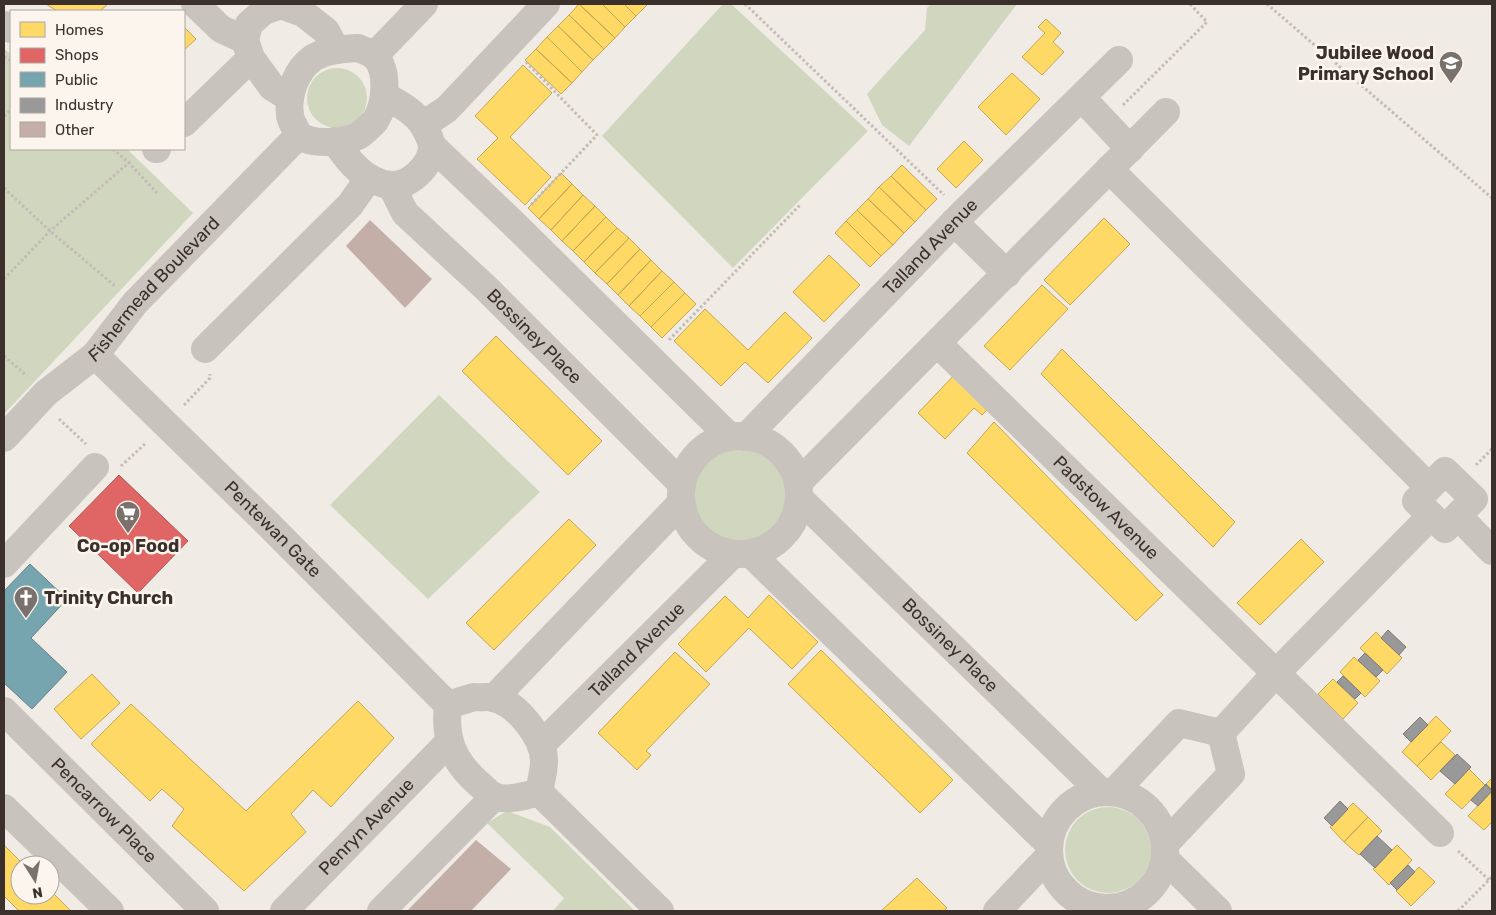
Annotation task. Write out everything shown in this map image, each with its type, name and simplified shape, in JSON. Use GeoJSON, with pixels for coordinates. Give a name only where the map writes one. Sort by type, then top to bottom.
{"type":"FeatureCollection","features":[{"type":"Feature","properties":{"kind":"street"},"geometry":{"type":"LineString","coordinates":[[195,4],[248,49],[272,87],[290,98]]}},
{"type":"Feature","properties":{"kind":"street"},"geometry":{"type":"LineString","coordinates":[[374,56],[424,4]]}},
{"type":"Feature","properties":{"kind":"street"},"geometry":{"type":"LineString","coordinates":[[335,141],[349,162],[380,181],[408,182],[426,165],[428,136],[447,110],[546,4]]}},
{"type":"Feature","properties":{"kind":"street"},"geometry":{"type":"LineString","coordinates":[[185,122],[248,49],[249,24],[264,11],[293,7],[326,31],[336,50]]}},
{"type":"Feature","properties":{"kind":"street"},"geometry":{"type":"LineString","coordinates":[[358,48],[374,56],[384,71],[385,96],[376,120],[360,135],[316,143],[299,135],[290,116],[290,98],[297,74],[314,58],[336,50],[358,48]]}},
{"type":"Feature","properties":{"kind":"street","name":"Talland Avenue"},"geometry":{"type":"LineString","coordinates":[[738,437],[1119,60]]}},
{"type":"Feature","properties":{"kind":"street"},"geometry":{"type":"LineString","coordinates":[[385,96],[404,107],[428,136],[513,223],[651,359],[738,437]]}},
{"type":"Feature","properties":{"kind":"street"},"geometry":{"type":"LineString","coordinates":[[1082,98],[1130,149]]}},
{"type":"Feature","properties":{"kind":"street"},"geometry":{"type":"LineString","coordinates":[[799,491],[937,342],[1007,274],[1166,112]]}},
{"type":"Feature","properties":{"kind":"street","name":"Fishermead Boulevard"},"geometry":{"type":"LineString","coordinates":[[4,438],[46,394],[95,355],[135,303],[299,135]]}},
{"type":"Feature","properties":{"kind":"street"},"geometry":{"type":"LineString","coordinates":[[1109,169],[1429,487]]}},
{"type":"Feature","properties":{"kind":"street"},"geometry":{"type":"LineString","coordinates":[[205,349],[350,205],[380,181]]}},
{"type":"Feature","properties":{"kind":"street","name":"Bossiney Place"},"geometry":{"type":"LineString","coordinates":[[380,181],[405,213],[486,288],[682,494]]}},
{"type":"Feature","properties":{"kind":"street"},"geometry":{"type":"LineString","coordinates":[[958,218],[1007,274]]}},
{"type":"Feature","properties":{"kind":"street","name":"Padstow Avenue"},"geometry":{"type":"LineString","coordinates":[[937,342],[1440,833]]}},
{"type":"Feature","properties":{"kind":"street","name":"Pentewan Gate"},"geometry":{"type":"LineString","coordinates":[[95,355],[268,524],[448,705]]}},
{"type":"Feature","properties":{"kind":"street"},"geometry":{"type":"LineString","coordinates":[[738,437],[764,441],[780,452],[791,466],[799,491],[795,517],[785,534],[769,547],[742,554],[714,549],[698,537],[687,522],[682,494],[688,468],[699,453],[713,443],[738,437]]}},
{"type":"Feature","properties":{"kind":"street"},"geometry":{"type":"LineString","coordinates":[[4,564],[95,467]]}},
{"type":"Feature","properties":{"kind":"street"},"geometry":{"type":"LineString","coordinates":[[1445,471],[1474,499],[1445,529],[1416,502],[1429,487],[1445,471]]}},
{"type":"Feature","properties":{"kind":"street","name":"Bossiney Place"},"geometry":{"type":"LineString","coordinates":[[799,491],[1108,792]]}},
{"type":"Feature","properties":{"kind":"street"},"geometry":{"type":"LineString","coordinates":[[494,698],[682,494]]}},
{"type":"Feature","properties":{"kind":"street"},"geometry":{"type":"LineString","coordinates":[[1221,734],[1276,673],[1431,516]]}},
{"type":"Feature","properties":{"kind":"street"},"geometry":{"type":"LineString","coordinates":[[1458,516],[1492,550]]}},
{"type":"Feature","properties":{"kind":"street"},"geometry":{"type":"LineString","coordinates":[[742,554],[1049,850]]}},
{"type":"Feature","properties":{"kind":"street","name":"Talland Avenue"},"geometry":{"type":"LineString","coordinates":[[541,745],[742,554]]}},
{"type":"Feature","properties":{"kind":"street"},"geometry":{"type":"LineString","coordinates":[[474,698],[494,698],[510,706],[532,727],[541,745],[544,761],[540,792],[510,798],[494,797],[463,768],[449,742],[446,722],[448,705],[474,698]]}},
{"type":"Feature","properties":{"kind":"street","name":"Pencarrow Place"},"geometry":{"type":"LineString","coordinates":[[4,711],[205,911]]}},
{"type":"Feature","properties":{"kind":"street"},"geometry":{"type":"LineString","coordinates":[[1108,792],[1179,723],[1221,734]]}},
{"type":"Feature","properties":{"kind":"street"},"geometry":{"type":"LineString","coordinates":[[1165,851],[1231,774],[1221,734]]}},
{"type":"Feature","properties":{"kind":"street","name":"Penryn Avenue"},"geometry":{"type":"LineString","coordinates":[[284,911],[449,742]]}},
{"type":"Feature","properties":{"kind":"street"},"geometry":{"type":"LineString","coordinates":[[540,792],[660,911]]}},
{"type":"Feature","properties":{"kind":"street"},"geometry":{"type":"LineString","coordinates":[[1108,792],[1133,797],[1149,808],[1160,824],[1165,851],[1160,876],[1149,891],[1135,901],[1111,909],[1088,905],[1074,897],[1062,886],[1053,872],[1049,850],[1054,825],[1066,809],[1082,797],[1108,792]]}},
{"type":"Feature","properties":{"kind":"street"},"geometry":{"type":"LineString","coordinates":[[381,911],[494,797]]}},
{"type":"Feature","properties":{"kind":"street"},"geometry":{"type":"LineString","coordinates":[[4,808],[110,911]]}},
{"type":"Feature","properties":{"kind":"street"},"geometry":{"type":"LineString","coordinates":[[997,911],[1049,850]]}},
{"type":"Feature","properties":{"kind":"street"},"geometry":{"type":"LineString","coordinates":[[1165,851],[1218,911]]}},
{"type":"Feature","properties":{"kind":"path"},"geometry":{"type":"LineString","coordinates":[[745,4],[958,218]]}},
{"type":"Feature","properties":{"kind":"path"},"geometry":{"type":"LineString","coordinates":[[1104,123],[1207,22],[1190,4]]}},
{"type":"Feature","properties":{"kind":"path"},"geometry":{"type":"LineString","coordinates":[[1267,4],[1492,198]]}},
{"type":"Feature","properties":{"kind":"path"},"geometry":{"type":"LineString","coordinates":[[508,44],[598,135],[513,223]]}},
{"type":"Feature","properties":{"kind":"path"},"geometry":{"type":"LineString","coordinates":[[114,150],[129,163],[157,194]]}},
{"type":"Feature","properties":{"kind":"path"},"geometry":{"type":"LineString","coordinates":[[4,279],[50,231],[129,163],[149,151]]}},
{"type":"Feature","properties":{"kind":"path"},"geometry":{"type":"LineString","coordinates":[[4,188],[50,231],[135,303]]}},
{"type":"Feature","properties":{"kind":"path"},"geometry":{"type":"LineString","coordinates":[[651,359],[800,205]]}},
{"type":"Feature","properties":{"kind":"path"},"geometry":{"type":"LineString","coordinates":[[40,400],[86,444],[94,454],[95,467]]}},
{"type":"Feature","properties":{"kind":"path"},"geometry":{"type":"LineString","coordinates":[[1440,833],[1491,879],[1458,911]]}},
{"type":"Feature","properties":{"kind":"green space"},"geometry":{"type":"Polygon","coordinates":[[[723,4],[731,4],[868,131],[733,268],[602,136],[723,4]]]}},
{"type":"Feature","properties":{"kind":"green space"},"geometry":{"type":"Polygon","coordinates":[[[931,4],[1017,4],[909,146],[882,125],[867,94],[925,30],[927,8],[931,4]]]}},
{"type":"Feature","properties":{"kind":"green space"},"geometry":{"type":"Polygon","coordinates":[[[4,49],[10,53],[10,150],[128,150],[193,213],[4,414],[4,49]]]}},
{"type":"Feature","properties":{"kind":"green space"},"geometry":{"type":"Polygon","coordinates":[[[337,68],[354,73],[362,81],[367,98],[362,115],[354,123],[337,128],[320,123],[312,115],[307,98],[312,81],[320,73],[337,68]]]}},
{"type":"Feature","properties":{"kind":"green space"},"geometry":{"type":"Polygon","coordinates":[[[439,395],[540,492],[428,599],[330,505],[439,395]]]}},
{"type":"Feature","properties":{"kind":"green space"},"geometry":{"type":"Polygon","coordinates":[[[738,448],[756,452],[772,462],[782,478],[786,496],[782,514],[772,530],[756,540],[738,544],[720,540],[704,530],[694,514],[690,496],[694,478],[704,462],[720,452],[738,448]]]}},
{"type":"Feature","properties":{"kind":"green space"},"geometry":{"type":"Polygon","coordinates":[[[1100,807],[1116,807],[1125,810],[1139,819],[1148,833],[1151,850],[1148,867],[1139,881],[1125,890],[1116,893],[1100,893],[1084,886],[1072,874],[1065,858],[1065,842],[1072,826],[1084,814],[1100,807]]]}},
{"type":"Feature","properties":{"kind":"green space"},"geometry":{"type":"Polygon","coordinates":[[[507,811],[550,827],[635,911],[553,911],[564,898],[487,823],[507,811]]]}},
{"type":"Feature","properties":{"kind":"building: Homes"},"geometry":{"type":"Polygon","coordinates":[[[46,4],[108,4],[101,10],[55,10],[46,4]]]}},
{"type":"Feature","properties":{"kind":"building: Homes"},"geometry":{"type":"Polygon","coordinates":[[[579,4],[615,38],[604,49],[569,15],[579,4]]]}},
{"type":"Feature","properties":{"kind":"building: Homes"},"geometry":{"type":"Polygon","coordinates":[[[579,4],[602,4],[625,27],[615,38],[579,4]]]}},
{"type":"Feature","properties":{"kind":"building: Homes"},"geometry":{"type":"Polygon","coordinates":[[[602,4],[624,4],[636,16],[625,27],[602,4]]]}},
{"type":"Feature","properties":{"kind":"building: Homes"},"geometry":{"type":"Polygon","coordinates":[[[624,4],[646,4],[647,5],[636,16],[624,4]]]}},
{"type":"Feature","properties":{"kind":"building: Homes"},"geometry":{"type":"Polygon","coordinates":[[[569,15],[604,49],[593,60],[558,26],[569,15]]]}},
{"type":"Feature","properties":{"kind":"building: Homes"},"geometry":{"type":"Polygon","coordinates":[[[1046,19],[1061,33],[1053,42],[1064,52],[1042,75],[1022,57],[1045,33],[1038,27],[1046,19]]]}},
{"type":"Feature","properties":{"kind":"building: Homes"},"geometry":{"type":"Polygon","coordinates":[[[558,26],[593,60],[582,72],[547,37],[558,26]]]}},
{"type":"Feature","properties":{"kind":"building: Homes"},"geometry":{"type":"Polygon","coordinates":[[[185,28],[196,39],[185,49],[185,28]]]}},
{"type":"Feature","properties":{"kind":"building: Homes"},"geometry":{"type":"Polygon","coordinates":[[[547,37],[582,72],[572,83],[536,49],[547,37]]]}},
{"type":"Feature","properties":{"kind":"building: Homes"},"geometry":{"type":"Polygon","coordinates":[[[536,49],[572,83],[561,94],[525,60],[536,49]]]}},
{"type":"Feature","properties":{"kind":"building: Homes"},"geometry":{"type":"Polygon","coordinates":[[[523,65],[552,93],[510,137],[551,177],[525,205],[477,159],[498,138],[475,116],[523,65]]]}},
{"type":"Feature","properties":{"kind":"building: Homes"},"geometry":{"type":"Polygon","coordinates":[[[1012,73],[1040,99],[1006,135],[978,107],[1012,73]]]}},
{"type":"Feature","properties":{"kind":"building: Homes"},"geometry":{"type":"Polygon","coordinates":[[[964,141],[983,160],[956,188],[937,169],[964,141]]]}},
{"type":"Feature","properties":{"kind":"building: Homes"},"geometry":{"type":"Polygon","coordinates":[[[902,165],[937,199],[926,210],[891,176],[902,165]]]}},
{"type":"Feature","properties":{"kind":"building: Homes"},"geometry":{"type":"Polygon","coordinates":[[[561,173],[572,184],[539,219],[528,208],[561,173]]]}},
{"type":"Feature","properties":{"kind":"building: Homes"},"geometry":{"type":"Polygon","coordinates":[[[891,176],[926,210],[915,222],[879,187],[891,176]]]}},
{"type":"Feature","properties":{"kind":"building: Homes"},"geometry":{"type":"Polygon","coordinates":[[[572,184],[583,195],[551,230],[539,219],[572,184]]]}},
{"type":"Feature","properties":{"kind":"building: Homes"},"geometry":{"type":"Polygon","coordinates":[[[879,187],[915,222],[904,233],[868,199],[879,187]]]}},
{"type":"Feature","properties":{"kind":"building: Homes"},"geometry":{"type":"Polygon","coordinates":[[[583,195],[595,206],[562,241],[551,230],[583,195]]]}},
{"type":"Feature","properties":{"kind":"building: Homes"},"geometry":{"type":"Polygon","coordinates":[[[868,199],[904,233],[893,245],[857,210],[868,199]]]}},
{"type":"Feature","properties":{"kind":"building: Homes"},"geometry":{"type":"Polygon","coordinates":[[[595,206],[606,217],[573,251],[562,241],[595,206]]]}},
{"type":"Feature","properties":{"kind":"building: Homes"},"geometry":{"type":"Polygon","coordinates":[[[857,210],[893,245],[881,256],[846,221],[857,210]]]}},
{"type":"Feature","properties":{"kind":"building: Homes"},"geometry":{"type":"Polygon","coordinates":[[[606,217],[617,228],[584,262],[573,251],[606,217]]]}},
{"type":"Feature","properties":{"kind":"building: Homes"},"geometry":{"type":"Polygon","coordinates":[[[1104,218],[1130,244],[1070,305],[1044,280],[1104,218]]]}},
{"type":"Feature","properties":{"kind":"building: Homes"},"geometry":{"type":"Polygon","coordinates":[[[846,221],[881,256],[870,267],[835,233],[846,221]]]}},
{"type":"Feature","properties":{"kind":"building: Homes"},"geometry":{"type":"Polygon","coordinates":[[[617,228],[629,238],[595,273],[584,262],[617,228]]]}},
{"type":"Feature","properties":{"kind":"building: Homes"},"geometry":{"type":"Polygon","coordinates":[[[629,238],[640,249],[607,284],[595,273],[629,238]]]}},
{"type":"Feature","properties":{"kind":"building: Homes"},"geometry":{"type":"Polygon","coordinates":[[[640,249],[651,260],[618,295],[607,284],[640,249]]]}},
{"type":"Feature","properties":{"kind":"building: Homes"},"geometry":{"type":"Polygon","coordinates":[[[829,255],[860,285],[824,322],[793,292],[829,255]]]}},
{"type":"Feature","properties":{"kind":"building: Homes"},"geometry":{"type":"Polygon","coordinates":[[[651,260],[662,271],[629,306],[618,295],[651,260]]]}},
{"type":"Feature","properties":{"kind":"building: Homes"},"geometry":{"type":"Polygon","coordinates":[[[662,271],[674,282],[640,316],[629,306],[662,271]]]}},
{"type":"Feature","properties":{"kind":"building: Homes"},"geometry":{"type":"Polygon","coordinates":[[[674,282],[685,293],[651,327],[640,316],[674,282]]]}},
{"type":"Feature","properties":{"kind":"building: Homes"},"geometry":{"type":"Polygon","coordinates":[[[1042,285],[1068,309],[1010,370],[984,346],[1042,285]]]}},
{"type":"Feature","properties":{"kind":"building: Homes"},"geometry":{"type":"Polygon","coordinates":[[[685,293],[696,304],[662,338],[651,327],[685,293]]]}},
{"type":"Feature","properties":{"kind":"building: Homes"},"geometry":{"type":"Polygon","coordinates":[[[705,309],[748,350],[785,312],[812,338],[768,383],[745,362],[721,386],[674,341],[705,309]]]}},
{"type":"Feature","properties":{"kind":"building: Homes"},"geometry":{"type":"Polygon","coordinates":[[[496,336],[602,441],[568,475],[462,371],[496,336]]]}},
{"type":"Feature","properties":{"kind":"building: Homes"},"geometry":{"type":"Polygon","coordinates":[[[1062,349],[1235,522],[1213,547],[1041,374],[1062,349]]]}},
{"type":"Feature","properties":{"kind":"building: Homes"},"geometry":{"type":"Polygon","coordinates":[[[958,371],[993,404],[982,415],[974,408],[945,439],[918,413],[958,371]]]}},
{"type":"Feature","properties":{"kind":"building: Homes"},"geometry":{"type":"Polygon","coordinates":[[[994,422],[1163,595],[1136,621],[967,453],[994,422]]]}},
{"type":"Feature","properties":{"kind":"building: Homes"},"geometry":{"type":"Polygon","coordinates":[[[569,519],[596,545],[494,650],[466,623],[569,519]]]}},
{"type":"Feature","properties":{"kind":"building: Homes"},"geometry":{"type":"Polygon","coordinates":[[[1301,539],[1324,562],[1260,625],[1237,603],[1301,539]]]}},
{"type":"Feature","properties":{"kind":"building: Homes"},"geometry":{"type":"Polygon","coordinates":[[[769,595],[818,642],[792,669],[749,628],[706,672],[678,644],[725,596],[748,618],[769,595]]]}},
{"type":"Feature","properties":{"kind":"building: Homes"},"geometry":{"type":"Polygon","coordinates":[[[1376,632],[1402,658],[1387,674],[1360,648],[1376,632]]]}},
{"type":"Feature","properties":{"kind":"building: Homes"},"geometry":{"type":"Polygon","coordinates":[[[821,650],[953,780],[920,813],[788,684],[821,650]]]}},
{"type":"Feature","properties":{"kind":"building: Homes"},"geometry":{"type":"Polygon","coordinates":[[[675,652],[710,684],[646,751],[651,755],[637,770],[598,733],[675,652]]]}},
{"type":"Feature","properties":{"kind":"building: Homes"},"geometry":{"type":"Polygon","coordinates":[[[1354,657],[1380,681],[1365,697],[1340,672],[1354,657]]]}},
{"type":"Feature","properties":{"kind":"building: Homes"},"geometry":{"type":"Polygon","coordinates":[[[92,674],[120,703],[81,739],[54,709],[92,674]]]}},
{"type":"Feature","properties":{"kind":"building: Homes"},"geometry":{"type":"Polygon","coordinates":[[[1333,679],[1358,703],[1343,719],[1318,694],[1333,679]]]}},
{"type":"Feature","properties":{"kind":"building: Homes"},"geometry":{"type":"Polygon","coordinates":[[[358,701],[394,738],[331,807],[313,790],[291,814],[306,832],[244,891],[172,826],[184,809],[162,789],[150,801],[91,744],[131,704],[246,811],[358,701]]]}},
{"type":"Feature","properties":{"kind":"building: Homes"},"geometry":{"type":"Polygon","coordinates":[[[1436,716],[1451,731],[1417,766],[1402,752],[1436,716]]]}},
{"type":"Feature","properties":{"kind":"building: Homes"},"geometry":{"type":"Polygon","coordinates":[[[1441,742],[1455,755],[1431,780],[1417,766],[1441,742]]]}},
{"type":"Feature","properties":{"kind":"building: Homes"},"geometry":{"type":"Polygon","coordinates":[[[1469,769],[1485,785],[1462,809],[1445,794],[1469,769]]]}},
{"type":"Feature","properties":{"kind":"building: Homes"},"geometry":{"type":"Polygon","coordinates":[[[1492,778],[1492,790],[1486,784],[1492,778]]]}},
{"type":"Feature","properties":{"kind":"building: Homes"},"geometry":{"type":"Polygon","coordinates":[[[1492,791],[1492,822],[1484,830],[1468,816],[1492,791]]]}},
{"type":"Feature","properties":{"kind":"building: Homes"},"geometry":{"type":"Polygon","coordinates":[[[1353,803],[1368,817],[1344,842],[1330,827],[1353,803]]]}},
{"type":"Feature","properties":{"kind":"building: Homes"},"geometry":{"type":"Polygon","coordinates":[[[1368,817],[1382,831],[1359,855],[1344,842],[1368,817]]]}},
{"type":"Feature","properties":{"kind":"building: Homes"},"geometry":{"type":"Polygon","coordinates":[[[4,845],[14,855],[10,855],[10,902],[4,896],[4,845]]]}},
{"type":"Feature","properties":{"kind":"building: Homes"},"geometry":{"type":"Polygon","coordinates":[[[1397,845],[1412,860],[1389,885],[1373,869],[1397,845]]]}},
{"type":"Feature","properties":{"kind":"building: Homes"},"geometry":{"type":"Polygon","coordinates":[[[1419,867],[1435,882],[1411,906],[1396,891],[1419,867]]]}},
{"type":"Feature","properties":{"kind":"building: Homes"},"geometry":{"type":"Polygon","coordinates":[[[917,878],[947,908],[943,911],[881,911],[917,878]]]}},
{"type":"Feature","properties":{"kind":"building: Homes"},"geometry":{"type":"Polygon","coordinates":[[[60,900],[71,911],[19,911],[13,905],[60,905],[60,900]]]}},
{"type":"Feature","properties":{"kind":"building: Shops","name":"Co-op Food"},"geometry":{"type":"Polygon","coordinates":[[[119,475],[188,541],[138,593],[69,526],[119,475]]]}},
{"type":"Feature","properties":{"kind":"building: Public","name":"Trinity Church"},"geometry":{"type":"Polygon","coordinates":[[[30,564],[67,599],[31,638],[67,672],[32,709],[4,683],[4,591],[30,564]]]}},
{"type":"Feature","properties":{"kind":"building: Industry"},"geometry":{"type":"Polygon","coordinates":[[[1388,630],[1406,647],[1399,655],[1381,638],[1388,630]]]}},
{"type":"Feature","properties":{"kind":"building: Industry"},"geometry":{"type":"Polygon","coordinates":[[[1365,653],[1383,670],[1376,677],[1358,660],[1365,653]]]}},
{"type":"Feature","properties":{"kind":"building: Industry"},"geometry":{"type":"Polygon","coordinates":[[[1343,676],[1361,693],[1355,699],[1337,682],[1343,676]]]}},
{"type":"Feature","properties":{"kind":"building: Industry"},"geometry":{"type":"Polygon","coordinates":[[[1420,717],[1428,725],[1411,742],[1403,734],[1420,717]]]}},
{"type":"Feature","properties":{"kind":"building: Industry"},"geometry":{"type":"Polygon","coordinates":[[[1457,754],[1471,767],[1455,784],[1440,771],[1457,754]]]}},
{"type":"Feature","properties":{"kind":"building: Industry"},"geometry":{"type":"Polygon","coordinates":[[[1486,784],[1492,791],[1478,806],[1471,800],[1486,784]]]}},
{"type":"Feature","properties":{"kind":"building: Industry"},"geometry":{"type":"Polygon","coordinates":[[[1340,801],[1348,809],[1332,826],[1324,818],[1340,801]]]}},
{"type":"Feature","properties":{"kind":"building: Industry"},"geometry":{"type":"Polygon","coordinates":[[[1377,836],[1392,850],[1375,868],[1360,854],[1377,836]]]}},
{"type":"Feature","properties":{"kind":"building: Industry"},"geometry":{"type":"Polygon","coordinates":[[[1408,865],[1415,872],[1397,890],[1390,883],[1408,865]]]}},
{"type":"Feature","properties":{"kind":"building: Other"},"geometry":{"type":"Polygon","coordinates":[[[370,220],[432,279],[405,308],[346,246],[370,220]]]}},
{"type":"Feature","properties":{"kind":"building: Other"},"geometry":{"type":"Polygon","coordinates":[[[476,840],[511,869],[471,911],[407,911],[476,840]]]}},
{"type":"Feature","properties":{"kind":"place","name":"Jubilee Wood Primary School"},"geometry":{"type":"Point","coordinates":[1451,84]}},
{"type":"Feature","properties":{"kind":"place","name":"Co-op Food"},"geometry":{"type":"Point","coordinates":[128,534]}},
{"type":"Feature","properties":{"kind":"place","name":"Trinity Church"},"geometry":{"type":"Point","coordinates":[26,619]}}]}
